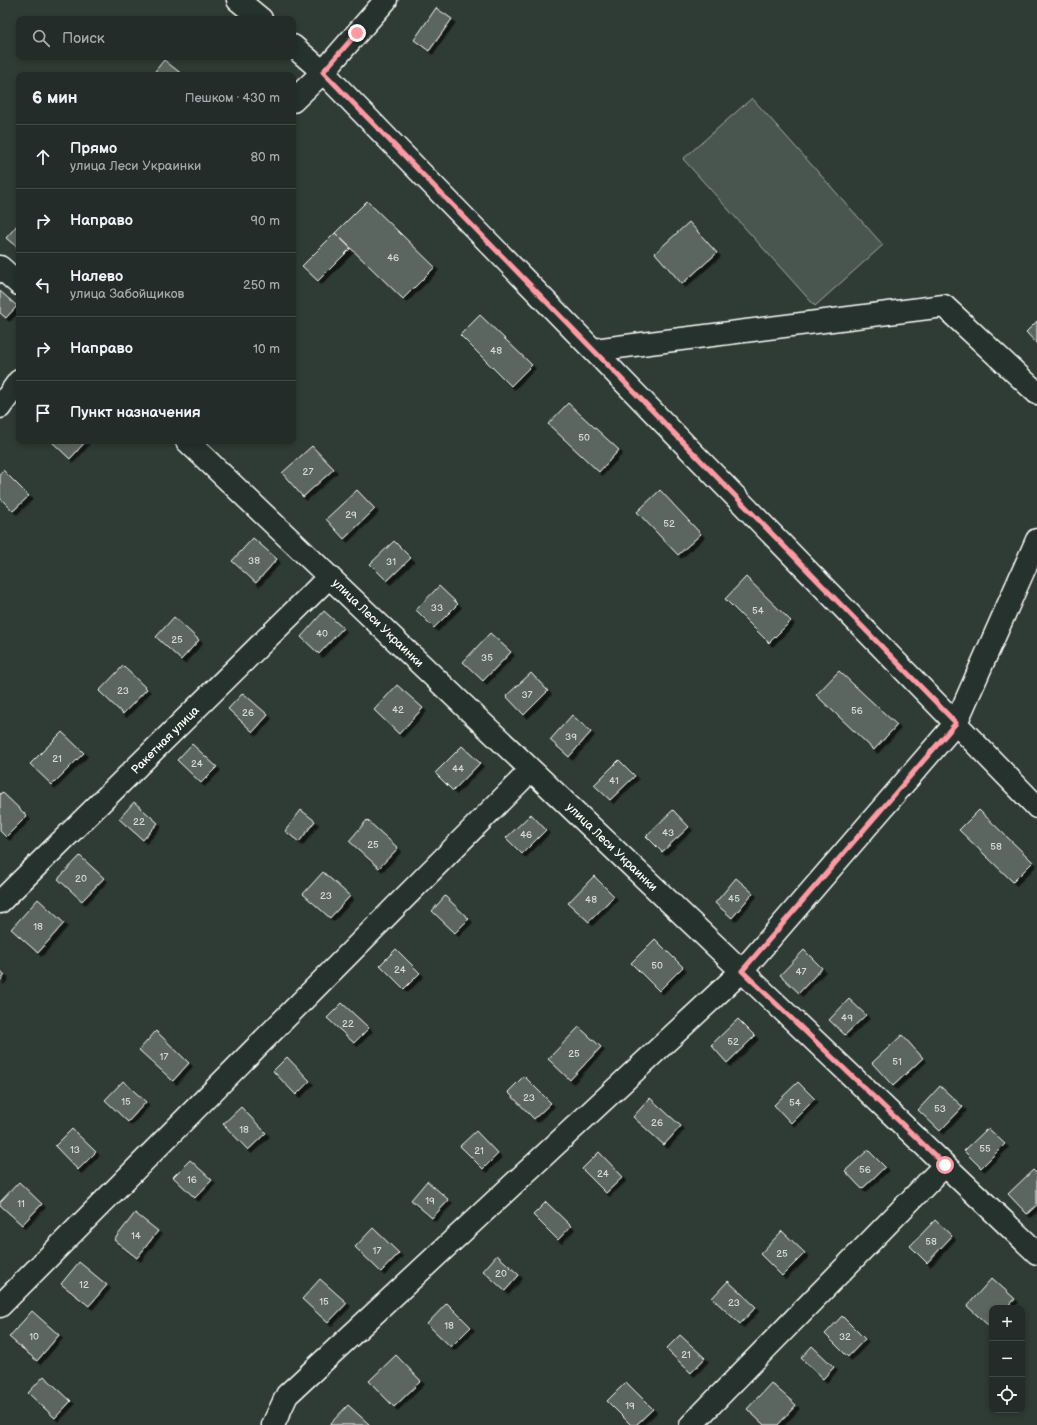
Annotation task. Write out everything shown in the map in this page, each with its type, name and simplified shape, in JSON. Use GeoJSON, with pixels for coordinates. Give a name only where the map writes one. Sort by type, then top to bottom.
{"type":"FeatureCollection","features":[{"type":"Feature","properties":{"kind":"street"},"geometry":{"type":"LineString","coordinates":[[238,0],[257,16]]}},
{"type":"Feature","properties":{"kind":"street"},"geometry":{"type":"LineString","coordinates":[[296,98],[323,72],[386,0]]}},
{"type":"Feature","properties":{"kind":"street"},"geometry":{"type":"LineString","coordinates":[[296,49],[323,72],[1037,807]]}},
{"type":"Feature","properties":{"kind":"street"},"geometry":{"type":"LineString","coordinates":[[0,267],[16,281]]}},
{"type":"Feature","properties":{"kind":"street"},"geometry":{"type":"LineString","coordinates":[[594,350],[944,306],[1037,393]]}},
{"type":"Feature","properties":{"kind":"street"},"geometry":{"type":"LineString","coordinates":[[0,407],[16,385]]}},
{"type":"Feature","properties":{"kind":"street","name":"улица Леси Украинки"},"geometry":{"type":"LineString","coordinates":[[190,444],[1037,1253]]}},
{"type":"Feature","properties":{"kind":"street"},"geometry":{"type":"LineString","coordinates":[[273,1425],[287,1395],[742,971],[956,723],[1037,540]]}},
{"type":"Feature","properties":{"kind":"street","name":"Ракетная улица"},"geometry":{"type":"LineString","coordinates":[[0,902],[329,577]]}},
{"type":"Feature","properties":{"kind":"street"},"geometry":{"type":"LineString","coordinates":[[0,1306],[531,770]]}},
{"type":"Feature","properties":{"kind":"street"},"geometry":{"type":"LineString","coordinates":[[699,1422],[945,1165]]}},
{"type":"Feature","properties":{"kind":"shaded area"},"geometry":{"type":"Polygon","coordinates":[[[752,98],[883,245],[815,306],[683,159],[752,98]]]}},
{"type":"Feature","properties":{"kind":"building"},"geometry":{"type":"Polygon","coordinates":[[[436,8],[452,19],[429,51],[414,40],[436,8]]]}},
{"type":"Feature","properties":{"kind":"building"},"geometry":{"type":"Polygon","coordinates":[[[164,60],[179,72],[154,72],[164,60]]]}},
{"type":"Feature","properties":{"kind":"building"},"geometry":{"type":"Polygon","coordinates":[[[367,201],[435,267],[403,299],[335,233],[367,201]]]}},
{"type":"Feature","properties":{"kind":"building"},"geometry":{"type":"Polygon","coordinates":[[[689,222],[717,253],[682,284],[655,253],[689,222]]]}},
{"type":"Feature","properties":{"kind":"building"},"geometry":{"type":"Polygon","coordinates":[[[16,226],[16,246],[6,238],[16,226]]]}},
{"type":"Feature","properties":{"kind":"building"},"geometry":{"type":"Polygon","coordinates":[[[335,233],[351,248],[318,281],[302,266],[335,233]]]}},
{"type":"Feature","properties":{"kind":"building"},"geometry":{"type":"Polygon","coordinates":[[[0,291],[16,305],[16,307],[6,318],[0,313],[0,291]]]}},
{"type":"Feature","properties":{"kind":"building"},"geometry":{"type":"Polygon","coordinates":[[[480,315],[532,365],[511,386],[460,335],[480,315]]]}},
{"type":"Feature","properties":{"kind":"building"},"geometry":{"type":"Polygon","coordinates":[[[1037,321],[1037,344],[1026,332],[1037,321]]]}},
{"type":"Feature","properties":{"kind":"building"},"geometry":{"type":"Polygon","coordinates":[[[568,403],[619,450],[599,472],[548,424],[568,403]]]}},
{"type":"Feature","properties":{"kind":"building"},"geometry":{"type":"Polygon","coordinates":[[[54,444],[83,444],[70,459],[54,444]]]}},
{"type":"Feature","properties":{"kind":"building"},"geometry":{"type":"Polygon","coordinates":[[[312,446],[334,469],[303,497],[282,473],[312,446]]]}},
{"type":"Feature","properties":{"kind":"building"},"geometry":{"type":"Polygon","coordinates":[[[3,470],[29,496],[13,511],[0,498],[0,473],[3,470]]]}},
{"type":"Feature","properties":{"kind":"building"},"geometry":{"type":"Polygon","coordinates":[[[357,490],[375,509],[344,539],[326,519],[357,490]]]}},
{"type":"Feature","properties":{"kind":"building"},"geometry":{"type":"Polygon","coordinates":[[[660,490],[701,534],[678,555],[637,512],[660,490]]]}},
{"type":"Feature","properties":{"kind":"building"},"geometry":{"type":"Polygon","coordinates":[[[253,538],[277,559],[256,583],[232,561],[253,538]]]}},
{"type":"Feature","properties":{"kind":"building"},"geometry":{"type":"Polygon","coordinates":[[[394,541],[411,558],[387,581],[370,564],[394,541]]]}},
{"type":"Feature","properties":{"kind":"building"},"geometry":{"type":"Polygon","coordinates":[[[746,577],[791,621],[769,643],[725,599],[746,577]]]}},
{"type":"Feature","properties":{"kind":"building"},"geometry":{"type":"Polygon","coordinates":[[[439,586],[458,604],[434,628],[416,610],[439,586]]]}},
{"type":"Feature","properties":{"kind":"building"},"geometry":{"type":"Polygon","coordinates":[[[324,611],[343,628],[319,654],[301,637],[324,611]]]}},
{"type":"Feature","properties":{"kind":"building"},"geometry":{"type":"Polygon","coordinates":[[[174,617],[199,640],[181,660],[156,637],[174,617]]]}},
{"type":"Feature","properties":{"kind":"building"},"geometry":{"type":"Polygon","coordinates":[[[490,633],[511,652],[483,681],[463,662],[490,633]]]}},
{"type":"Feature","properties":{"kind":"building"},"geometry":{"type":"Polygon","coordinates":[[[123,666],[147,689],[123,714],[99,691],[123,666]]]}},
{"type":"Feature","properties":{"kind":"building"},"geometry":{"type":"Polygon","coordinates":[[[839,671],[897,725],[874,750],[816,695],[839,671]]]}},
{"type":"Feature","properties":{"kind":"building"},"geometry":{"type":"Polygon","coordinates":[[[531,673],[548,691],[524,715],[506,696],[531,673]]]}},
{"type":"Feature","properties":{"kind":"building"},"geometry":{"type":"Polygon","coordinates":[[[397,685],[423,708],[399,734],[374,710],[397,685]]]}},
{"type":"Feature","properties":{"kind":"building"},"geometry":{"type":"Polygon","coordinates":[[[243,693],[268,715],[253,732],[228,709],[243,693]]]}},
{"type":"Feature","properties":{"kind":"building"},"geometry":{"type":"Polygon","coordinates":[[[572,715],[591,732],[569,757],[550,740],[572,715]]]}},
{"type":"Feature","properties":{"kind":"building"},"geometry":{"type":"Polygon","coordinates":[[[62,732],[84,753],[52,785],[30,764],[62,732]]]}},
{"type":"Feature","properties":{"kind":"building"},"geometry":{"type":"Polygon","coordinates":[[[192,744],[217,767],[201,783],[177,760],[192,744]]]}},
{"type":"Feature","properties":{"kind":"building"},"geometry":{"type":"Polygon","coordinates":[[[462,746],[480,763],[453,791],[435,773],[462,746]]]}},
{"type":"Feature","properties":{"kind":"building"},"geometry":{"type":"Polygon","coordinates":[[[619,760],[635,776],[610,800],[594,785],[619,760]]]}},
{"type":"Feature","properties":{"kind":"building"},"geometry":{"type":"Polygon","coordinates":[[[2,792],[27,816],[6,837],[0,831],[0,794],[2,792]]]}},
{"type":"Feature","properties":{"kind":"building"},"geometry":{"type":"Polygon","coordinates":[[[134,802],[158,823],[143,840],[119,819],[134,802]]]}},
{"type":"Feature","properties":{"kind":"building"},"geometry":{"type":"Polygon","coordinates":[[[301,810],[315,821],[299,842],[285,831],[301,810]]]}},
{"type":"Feature","properties":{"kind":"building"},"geometry":{"type":"Polygon","coordinates":[[[673,810],[689,827],[662,852],[646,836],[673,810]]]}},
{"type":"Feature","properties":{"kind":"building"},"geometry":{"type":"Polygon","coordinates":[[[979,810],[1033,862],[1013,882],[959,830],[979,810]]]}},
{"type":"Feature","properties":{"kind":"building"},"geometry":{"type":"Polygon","coordinates":[[[531,814],[546,830],[522,854],[506,838],[531,814]]]}},
{"type":"Feature","properties":{"kind":"building"},"geometry":{"type":"Polygon","coordinates":[[[367,820],[398,848],[379,868],[349,841],[367,820]]]}},
{"type":"Feature","properties":{"kind":"building"},"geometry":{"type":"Polygon","coordinates":[[[80,856],[104,878],[82,901],[58,879],[80,856]]]}},
{"type":"Feature","properties":{"kind":"building"},"geometry":{"type":"Polygon","coordinates":[[[323,872],[350,896],[330,918],[303,894],[323,872]]]}},
{"type":"Feature","properties":{"kind":"building"},"geometry":{"type":"Polygon","coordinates":[[[594,876],[614,896],[589,922],[568,903],[594,876]]]}},
{"type":"Feature","properties":{"kind":"building"},"geometry":{"type":"Polygon","coordinates":[[[736,878],[753,893],[732,918],[715,903],[736,878]]]}},
{"type":"Feature","properties":{"kind":"building"},"geometry":{"type":"Polygon","coordinates":[[[445,896],[469,919],[455,933],[432,911],[445,896]]]}},
{"type":"Feature","properties":{"kind":"building"},"geometry":{"type":"Polygon","coordinates":[[[38,899],[64,923],[38,953],[11,929],[38,899]]]}},
{"type":"Feature","properties":{"kind":"building"},"geometry":{"type":"Polygon","coordinates":[[[655,939],[683,967],[659,991],[631,963],[655,939]]]}},
{"type":"Feature","properties":{"kind":"building"},"geometry":{"type":"Polygon","coordinates":[[[396,949],[420,973],[404,989],[380,965],[396,949]]]}},
{"type":"Feature","properties":{"kind":"building"},"geometry":{"type":"Polygon","coordinates":[[[804,950],[822,968],[799,993],[780,975],[804,950]]]}},
{"type":"Feature","properties":{"kind":"building"},"geometry":{"type":"Polygon","coordinates":[[[0,970],[5,975],[0,981],[0,970]]]}},
{"type":"Feature","properties":{"kind":"building"},"geometry":{"type":"Polygon","coordinates":[[[849,999],[866,1015],[845,1035],[829,1020],[849,999]]]}},
{"type":"Feature","properties":{"kind":"building"},"geometry":{"type":"Polygon","coordinates":[[[342,1003],[369,1028],[354,1043],[327,1018],[342,1003]]]}},
{"type":"Feature","properties":{"kind":"building"},"geometry":{"type":"Polygon","coordinates":[[[738,1019],[755,1036],[727,1063],[711,1045],[738,1019]]]}},
{"type":"Feature","properties":{"kind":"building"},"geometry":{"type":"Polygon","coordinates":[[[579,1027],[601,1047],[570,1080],[548,1059],[579,1027]]]}},
{"type":"Feature","properties":{"kind":"building"},"geometry":{"type":"Polygon","coordinates":[[[156,1031],[189,1063],[173,1081],[139,1050],[156,1031]]]}},
{"type":"Feature","properties":{"kind":"building"},"geometry":{"type":"Polygon","coordinates":[[[902,1035],[923,1058],[893,1086],[872,1063],[902,1035]]]}},
{"type":"Feature","properties":{"kind":"building"},"geometry":{"type":"Polygon","coordinates":[[[287,1057],[310,1081],[296,1095],[273,1071],[287,1057]]]}},
{"type":"Feature","properties":{"kind":"building"},"geometry":{"type":"Polygon","coordinates":[[[524,1076],[551,1103],[534,1119],[508,1092],[524,1076]]]}},
{"type":"Feature","properties":{"kind":"building"},"geometry":{"type":"Polygon","coordinates":[[[123,1081],[146,1102],[128,1122],[105,1100],[123,1081]]]}},
{"type":"Feature","properties":{"kind":"building"},"geometry":{"type":"Polygon","coordinates":[[[798,1082],[815,1099],[791,1123],[774,1105],[798,1082]]]}},
{"type":"Feature","properties":{"kind":"building"},"geometry":{"type":"Polygon","coordinates":[[[940,1086],[963,1107],[940,1131],[918,1110],[940,1086]]]}},
{"type":"Feature","properties":{"kind":"building"},"geometry":{"type":"Polygon","coordinates":[[[650,1098],[681,1126],[664,1145],[633,1117],[650,1098]]]}},
{"type":"Feature","properties":{"kind":"building"},"geometry":{"type":"Polygon","coordinates":[[[241,1107],[266,1133],[248,1150],[223,1124],[241,1107]]]}},
{"type":"Feature","properties":{"kind":"building"},"geometry":{"type":"Polygon","coordinates":[[[988,1128],[1005,1144],[981,1168],[964,1151],[988,1128]]]}},
{"type":"Feature","properties":{"kind":"building"},"geometry":{"type":"Polygon","coordinates":[[[72,1129],[96,1152],[78,1170],[55,1146],[72,1129]]]}},
{"type":"Feature","properties":{"kind":"building"},"geometry":{"type":"Polygon","coordinates":[[[476,1131],[498,1154],[483,1169],[460,1146],[476,1131]]]}},
{"type":"Feature","properties":{"kind":"building"},"geometry":{"type":"Polygon","coordinates":[[[868,1150],[885,1167],[862,1189],[845,1171],[868,1150]]]}},
{"type":"Feature","properties":{"kind":"building"},"geometry":{"type":"Polygon","coordinates":[[[599,1152],[623,1177],[606,1193],[582,1169],[599,1152]]]}},
{"type":"Feature","properties":{"kind":"building"},"geometry":{"type":"Polygon","coordinates":[[[190,1160],[212,1180],[195,1198],[173,1177],[190,1160]]]}},
{"type":"Feature","properties":{"kind":"building"},"geometry":{"type":"Polygon","coordinates":[[[1033,1170],[1037,1174],[1037,1205],[1027,1214],[1008,1194],[1033,1170]]]}},
{"type":"Feature","properties":{"kind":"building"},"geometry":{"type":"Polygon","coordinates":[[[427,1181],[449,1200],[432,1218],[411,1200],[427,1181]]]}},
{"type":"Feature","properties":{"kind":"building"},"geometry":{"type":"Polygon","coordinates":[[[19,1182],[42,1204],[22,1225],[0,1205],[0,1202],[19,1182]]]}},
{"type":"Feature","properties":{"kind":"building"},"geometry":{"type":"Polygon","coordinates":[[[546,1202],[571,1226],[558,1240],[533,1215],[546,1202]]]}},
{"type":"Feature","properties":{"kind":"building"},"geometry":{"type":"Polygon","coordinates":[[[135,1213],[158,1231],[137,1258],[114,1240],[135,1213]]]}},
{"type":"Feature","properties":{"kind":"building"},"geometry":{"type":"Polygon","coordinates":[[[935,1220],[952,1236],[927,1263],[910,1246],[935,1220]]]}},
{"type":"Feature","properties":{"kind":"building"},"geometry":{"type":"Polygon","coordinates":[[[373,1228],[399,1253],[381,1272],[355,1247],[373,1228]]]}},
{"type":"Feature","properties":{"kind":"building"},"geometry":{"type":"Polygon","coordinates":[[[782,1231],[805,1253],[782,1276],[760,1254],[782,1231]]]}},
{"type":"Feature","properties":{"kind":"building"},"geometry":{"type":"Polygon","coordinates":[[[497,1255],[519,1275],[505,1291],[483,1271],[497,1255]]]}},
{"type":"Feature","properties":{"kind":"building"},"geometry":{"type":"Polygon","coordinates":[[[79,1262],[107,1285],[89,1306],[61,1284],[79,1262]]]}},
{"type":"Feature","properties":{"kind":"building"},"geometry":{"type":"Polygon","coordinates":[[[992,1278],[1015,1299],[1010,1305],[989,1305],[989,1326],[967,1306],[992,1278]]]}},
{"type":"Feature","properties":{"kind":"building"},"geometry":{"type":"Polygon","coordinates":[[[320,1279],[347,1303],[328,1323],[302,1299],[320,1279]]]}},
{"type":"Feature","properties":{"kind":"building"},"geometry":{"type":"Polygon","coordinates":[[[728,1281],[756,1307],[740,1324],[712,1298],[728,1281]]]}},
{"type":"Feature","properties":{"kind":"building"},"geometry":{"type":"Polygon","coordinates":[[[447,1303],[471,1327],[451,1347],[427,1324],[447,1303]]]}},
{"type":"Feature","properties":{"kind":"building"},"geometry":{"type":"Polygon","coordinates":[[[32,1311],[59,1335],[37,1361],[9,1337],[32,1311]]]}},
{"type":"Feature","properties":{"kind":"building"},"geometry":{"type":"Polygon","coordinates":[[[842,1316],[865,1339],[848,1357],[825,1334],[842,1316]]]}},
{"type":"Feature","properties":{"kind":"building"},"geometry":{"type":"Polygon","coordinates":[[[680,1335],[705,1358],[691,1373],[666,1349],[680,1335]]]}},
{"type":"Feature","properties":{"kind":"building"},"geometry":{"type":"Polygon","coordinates":[[[812,1346],[834,1367],[823,1379],[801,1358],[812,1346]]]}},
{"type":"Feature","properties":{"kind":"building"},"geometry":{"type":"Polygon","coordinates":[[[396,1355],[421,1381],[394,1407],[369,1381],[396,1355]]]}},
{"type":"Feature","properties":{"kind":"building"},"geometry":{"type":"Polygon","coordinates":[[[44,1376],[71,1401],[55,1418],[28,1393],[44,1376]]]}},
{"type":"Feature","properties":{"kind":"building"},"geometry":{"type":"Polygon","coordinates":[[[626,1382],[653,1409],[636,1425],[631,1425],[607,1401],[626,1382]]]}},
{"type":"Feature","properties":{"kind":"building"},"geometry":{"type":"Polygon","coordinates":[[[771,1383],[796,1405],[778,1425],[764,1425],[747,1409],[771,1383]]]}},
{"type":"Feature","properties":{"kind":"building"},"geometry":{"type":"Polygon","coordinates":[[[348,1405],[370,1425],[329,1425],[348,1405]]]}},
{"type":"Feature","properties":{"kind":"route"},"geometry":{"type":"LineString","coordinates":[[357,33],[323,72],[956,723],[742,971],[945,1165]]}}]}
